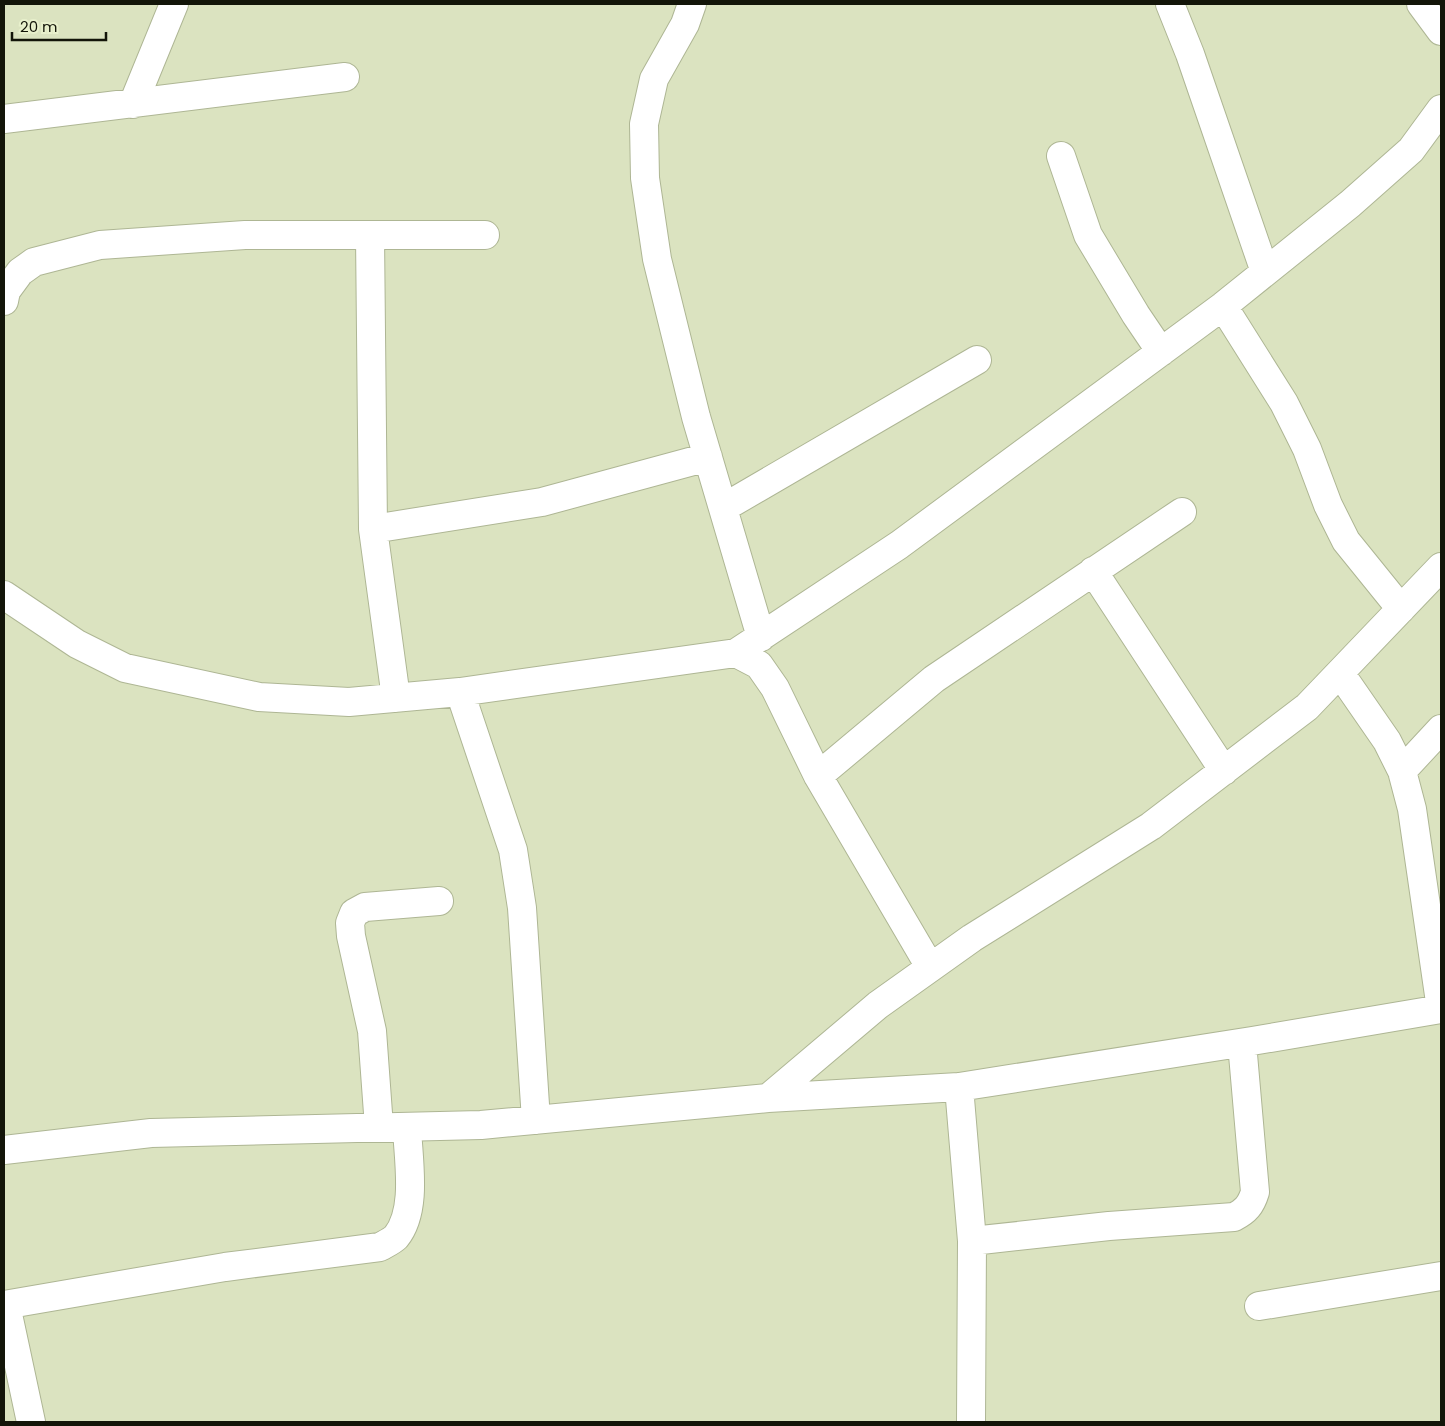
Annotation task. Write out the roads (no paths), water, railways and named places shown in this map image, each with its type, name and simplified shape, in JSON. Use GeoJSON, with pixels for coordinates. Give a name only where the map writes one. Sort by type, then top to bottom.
{"type":"FeatureCollection","features":[{"type":"Feature","properties":{"kind":"street"},"geometry":{"type":"LineString","coordinates":[[133,104],[174,4]]}},
{"type":"Feature","properties":{"kind":"street"},"geometry":{"type":"LineString","coordinates":[[692,4],[685,24],[654,79],[644,124],[645,178],[657,259],[708,458],[761,637]]}},
{"type":"Feature","properties":{"kind":"street"},"geometry":{"type":"LineString","coordinates":[[1170,4],[1190,54],[1265,272]]}},
{"type":"Feature","properties":{"kind":"street"},"geometry":{"type":"LineString","coordinates":[[1421,4],[1441,31]]}},
{"type":"Feature","properties":{"kind":"street"},"geometry":{"type":"LineString","coordinates":[[4,119],[344,77]]}},
{"type":"Feature","properties":{"kind":"street"},"geometry":{"type":"LineString","coordinates":[[4,595],[77,644],[124,668],[259,697],[349,702],[396,698],[460,692],[736,653],[899,545],[1223,306],[1350,204],[1411,150],[1441,108]]}},
{"type":"Feature","properties":{"kind":"street"},"geometry":{"type":"LineString","coordinates":[[1061,156],[1088,235],[1136,315],[1161,352]]}},
{"type":"Feature","properties":{"kind":"street"},"geometry":{"type":"LineString","coordinates":[[4,301],[6,291],[20,272],[34,262],[100,245],[245,235],[485,235]]}},
{"type":"Feature","properties":{"kind":"street"},"geometry":{"type":"LineString","coordinates":[[370,235],[373,529],[396,698]]}},
{"type":"Feature","properties":{"kind":"street"},"geometry":{"type":"LineString","coordinates":[[1223,306],[1284,403],[1346,541],[1400,610]]}},
{"type":"Feature","properties":{"kind":"street"},"geometry":{"type":"LineString","coordinates":[[723,508],[977,360]]}},
{"type":"Feature","properties":{"kind":"street"},"geometry":{"type":"LineString","coordinates":[[373,529],[542,502],[708,458]]}},
{"type":"Feature","properties":{"kind":"street"},"geometry":{"type":"LineString","coordinates":[[818,776],[934,679],[1182,512]]}},
{"type":"Feature","properties":{"kind":"street"},"geometry":{"type":"LineString","coordinates":[[768,1098],[878,1005],[930,967],[972,938],[1151,826],[1307,707],[1441,567]]}},
{"type":"Feature","properties":{"kind":"street"},"geometry":{"type":"LineString","coordinates":[[1093,571],[1224,770]]}},
{"type":"Feature","properties":{"kind":"street"},"geometry":{"type":"LineString","coordinates":[[736,653],[759,665],[775,688],[818,776],[930,967]]}},
{"type":"Feature","properties":{"kind":"street"},"geometry":{"type":"LineString","coordinates":[[4,1150],[151,1133],[480,1125],[768,1098],[958,1087],[1242,1043],[1441,1009],[1412,809],[1402,771],[1387,741],[1340,673]]}},
{"type":"Feature","properties":{"kind":"street"},"geometry":{"type":"LineString","coordinates":[[460,692],[513,850],[522,908],[536,1120]]}},
{"type":"Feature","properties":{"kind":"street"},"geometry":{"type":"LineString","coordinates":[[1402,771],[1441,729]]}},
{"type":"Feature","properties":{"kind":"street"},"geometry":{"type":"LineString","coordinates":[[379,1127],[372,1031],[351,936],[350,923],[354,913],[365,907],[439,901]]}},
{"type":"Feature","properties":{"kind":"street"},"geometry":{"type":"LineString","coordinates":[[972,1241],[1109,1226],[1234,1216],[1244,1212],[1251,1204],[1255,1192],[1242,1043]]}},
{"type":"Feature","properties":{"kind":"street"},"geometry":{"type":"LineString","coordinates":[[958,1087],[972,1241],[971,1422]]}},
{"type":"Feature","properties":{"kind":"street"},"geometry":{"type":"LineString","coordinates":[[31,1422],[5,1305],[226,1267],[380,1248],[395,1238],[406,1220],[410,1191],[407,1127]]}},
{"type":"Feature","properties":{"kind":"street"},"geometry":{"type":"LineString","coordinates":[[1259,1306],[1441,1276]]}}]}
